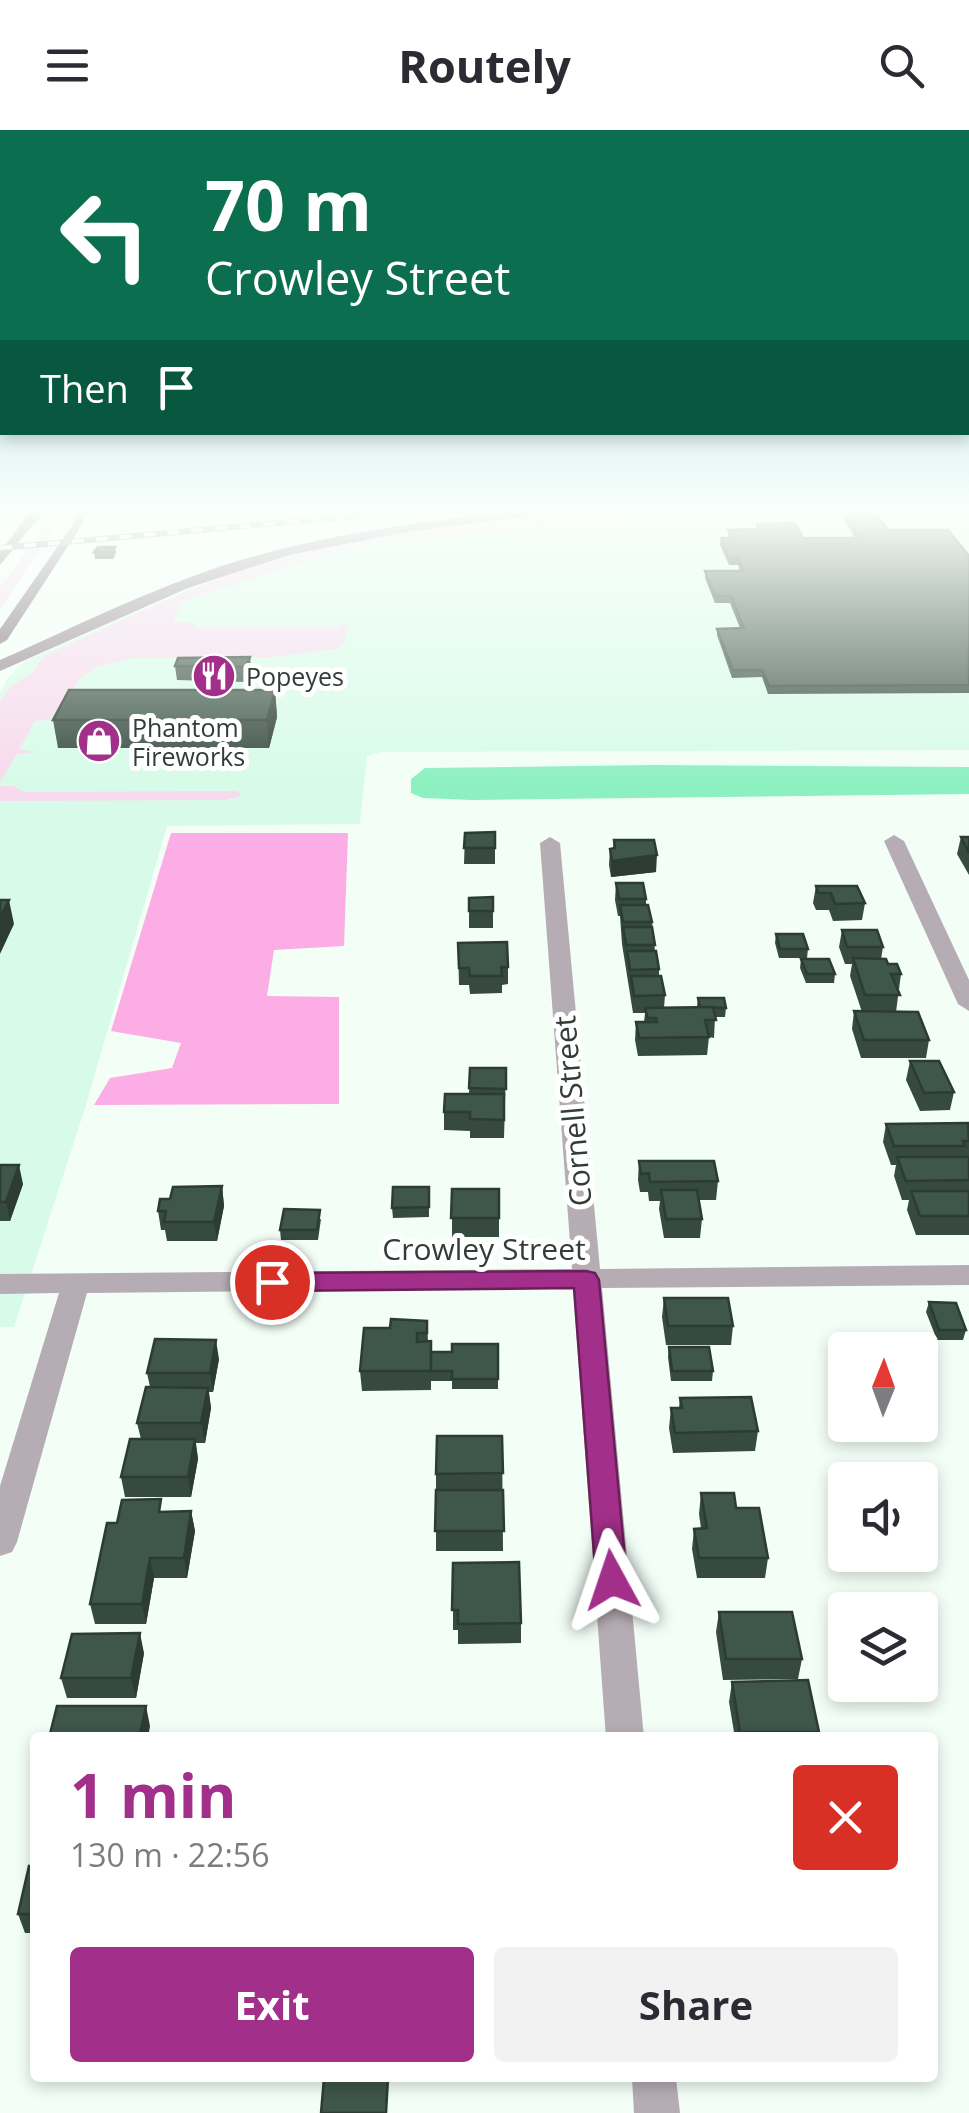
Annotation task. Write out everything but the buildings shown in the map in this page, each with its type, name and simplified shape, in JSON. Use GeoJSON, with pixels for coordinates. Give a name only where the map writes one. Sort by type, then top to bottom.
{"type":"FeatureCollection","features":[{"type":"Feature","properties":{"kind":"main road"},"geometry":{"type":"LineString","coordinates":[[0,640],[26,602]]}},
{"type":"Feature","properties":{"kind":"street"},"geometry":{"type":"LineString","coordinates":[[0,666],[146,602]]}},
{"type":"Feature","properties":{"kind":"street"},"geometry":{"type":"LineString","coordinates":[[894,841],[969,1004]]}},
{"type":"Feature","properties":{"kind":"street","name":"Cornell Street"},"geometry":{"type":"LineString","coordinates":[[550,843],[624,1732]]}},
{"type":"Feature","properties":{"kind":"street","name":"Crowley Street"},"geometry":{"type":"LineString","coordinates":[[0,1284],[969,1275]]}},
{"type":"Feature","properties":{"kind":"street"},"geometry":{"type":"LineString","coordinates":[[0,1542],[76,1284]]}},
{"type":"Feature","properties":{"kind":"street"},"geometry":{"type":"LineString","coordinates":[[654,2082],[657,2113]]}},
{"type":"Feature","properties":{"kind":"shaded area"},"geometry":{"type":"Polygon","coordinates":[[[161,602],[969,602],[969,750],[381,752],[367,756],[360,824],[167,826],[85,1108],[14,1327],[0,1327],[0,693],[25,661],[161,602]]]}},
{"type":"Feature","properties":{"kind":"shaded area"},"geometry":{"type":"Polygon","coordinates":[[[164,602],[184,602],[173,622],[194,623],[195,628],[339,628],[345,622],[348,624],[345,642],[336,649],[272,657],[134,658],[96,667],[82,677],[49,720],[35,721],[19,749],[34,752],[17,754],[0,782],[0,701],[11,686],[31,674],[44,656],[164,602]]]}},
{"type":"Feature","properties":{"kind":"shaded area"},"geometry":{"type":"Polygon","coordinates":[[[969,767],[969,794],[472,800],[423,798],[411,793],[411,779],[425,768],[969,767]]]}},
{"type":"Feature","properties":{"kind":"shaded area"},"geometry":{"type":"Polygon","coordinates":[[[0,786],[14,786],[24,792],[237,791],[242,796],[225,800],[0,801],[0,786]]]}},
{"type":"Feature","properties":{"kind":"shaded area"},"geometry":{"type":"Polygon","coordinates":[[[171,833],[348,833],[344,946],[274,950],[267,996],[339,997],[339,1104],[94,1105],[110,1078],[172,1068],[181,1043],[111,1031],[171,833]]]}},
{"type":"Feature","properties":{"kind":"place","name":"Popeyes"},"geometry":{"type":"Point","coordinates":[214,676]}},
{"type":"Feature","properties":{"kind":"place","name":"Phantom Fireworks"},"geometry":{"type":"Point","coordinates":[99,741]}},
{"type":"Feature","properties":{"kind":"route"},"geometry":{"type":"LineString","coordinates":[[272,1282],[586,1280],[612,1580]]}}]}
